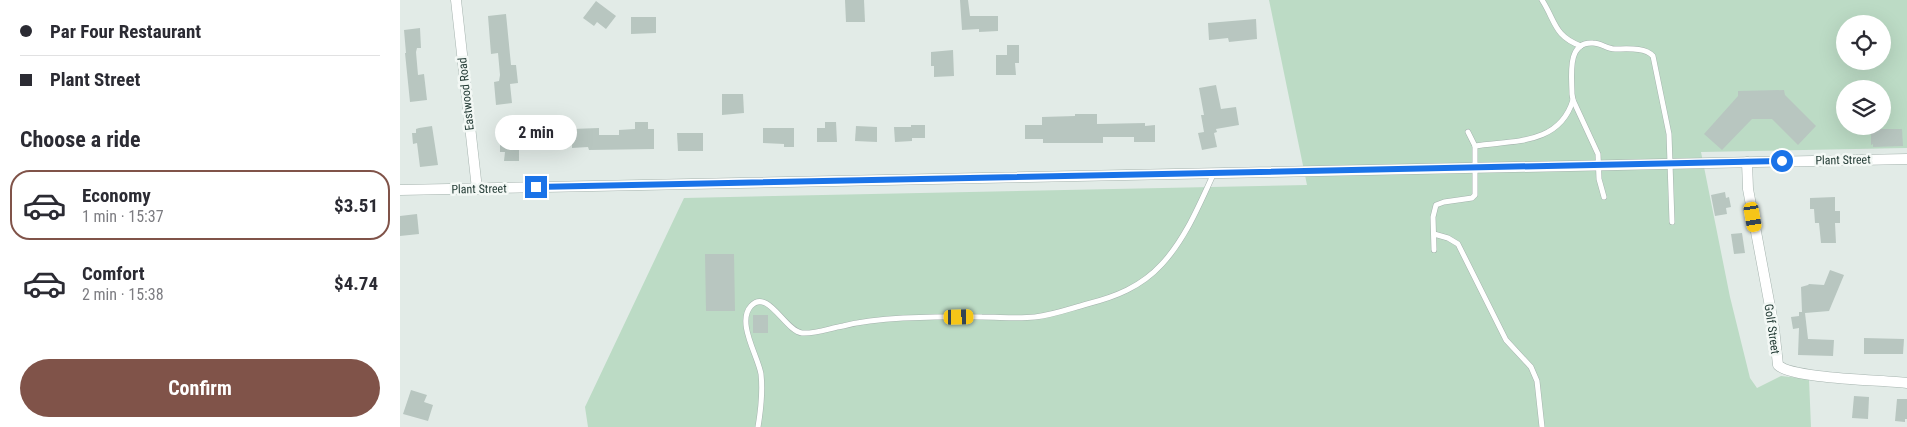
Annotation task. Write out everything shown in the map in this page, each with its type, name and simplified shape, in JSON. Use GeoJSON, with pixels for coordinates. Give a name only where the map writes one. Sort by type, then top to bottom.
{"type":"FeatureCollection","features":[{"type":"Feature","properties":{"kind":"street","name":"Eastwood Road"},"geometry":{"type":"LineString","coordinates":[[456,0],[477,188]]}},
{"type":"Feature","properties":{"kind":"street","name":"Plant Street"},"geometry":{"type":"LineString","coordinates":[[400,190],[1907,159]]}},
{"type":"Feature","properties":{"kind":"street","name":"Golf Street"},"geometry":{"type":"LineString","coordinates":[[1747,162],[1748,189],[1774,328],[1778,366],[1784,370],[1803,374],[1907,382]]}},
{"type":"Feature","properties":{"kind":"lane"},"geometry":{"type":"LineString","coordinates":[[1542,0],[1562,35],[1568,41],[1581,46],[1595,43],[1607,48],[1640,50],[1649,52],[1653,56],[1669,134],[1672,222]]}},
{"type":"Feature","properties":{"kind":"lane"},"geometry":{"type":"LineString","coordinates":[[1581,46],[1573,56],[1571,72],[1572,100],[1598,154],[1599,179],[1604,197]]}},
{"type":"Feature","properties":{"kind":"lane"},"geometry":{"type":"LineString","coordinates":[[1475,146],[1515,142],[1542,135],[1554,128],[1562,120],[1572,100]]}},
{"type":"Feature","properties":{"kind":"lane"},"geometry":{"type":"LineString","coordinates":[[1434,250],[1436,205],[1475,196],[1475,146],[1468,132]]}},
{"type":"Feature","properties":{"kind":"lane"},"geometry":{"type":"LineString","coordinates":[[758,427],[762,402],[761,379],[759,364],[746,327],[752,305],[764,303],[774,307],[790,327],[801,333],[897,318],[969,316],[1031,318],[1053,314],[1129,290],[1143,282],[1164,263],[1191,223],[1214,173]]}},
{"type":"Feature","properties":{"kind":"lane"},"geometry":{"type":"LineString","coordinates":[[1434,234],[1448,238],[1458,244],[1506,340],[1532,367],[1537,381],[1542,427]]}},
{"type":"Feature","properties":{"kind":"green space"},"geometry":{"type":"Polygon","coordinates":[[[1269,0],[1907,0],[1907,148],[1701,152],[1730,297],[1750,378],[1757,388],[1781,376],[1809,379],[1811,427],[588,427],[585,407],[684,198],[1307,185],[1269,0]]]}},
{"type":"Feature","properties":{"kind":"building"},"geometry":{"type":"Polygon","coordinates":[[[845,0],[864,0],[865,22],[846,22],[845,0]]]}},
{"type":"Feature","properties":{"kind":"building"},"geometry":{"type":"Polygon","coordinates":[[[960,0],[968,0],[970,16],[998,16],[998,31],[979,32],[979,29],[962,30],[960,0]]]}},
{"type":"Feature","properties":{"kind":"building"},"geometry":{"type":"Polygon","coordinates":[[[596,1],[616,16],[606,29],[597,22],[594,26],[583,18],[596,1]]]}},
{"type":"Feature","properties":{"kind":"building"},"geometry":{"type":"Polygon","coordinates":[[[506,14],[511,65],[516,65],[518,83],[510,84],[512,103],[496,105],[494,82],[499,81],[500,75],[498,53],[491,54],[488,16],[506,14]]]}},
{"type":"Feature","properties":{"kind":"building"},"geometry":{"type":"Polygon","coordinates":[[[631,17],[656,17],[656,33],[631,34],[631,17]]]}},
{"type":"Feature","properties":{"kind":"building"},"geometry":{"type":"Polygon","coordinates":[[[1256,19],[1257,39],[1229,42],[1228,38],[1209,40],[1208,23],[1256,19]]]}},
{"type":"Feature","properties":{"kind":"building"},"geometry":{"type":"Polygon","coordinates":[[[420,28],[421,48],[417,48],[416,52],[418,75],[424,74],[427,100],[410,102],[404,30],[420,28]]]}},
{"type":"Feature","properties":{"kind":"building"},"geometry":{"type":"Polygon","coordinates":[[[1007,45],[1019,45],[1019,63],[1015,63],[1016,75],[996,75],[996,55],[1007,55],[1007,45]]]}},
{"type":"Feature","properties":{"kind":"building"},"geometry":{"type":"Polygon","coordinates":[[[953,50],[954,76],[934,77],[934,66],[931,66],[931,52],[953,50]]]}},
{"type":"Feature","properties":{"kind":"building"},"geometry":{"type":"Polygon","coordinates":[[[1216,85],[1221,109],[1236,107],[1239,125],[1216,129],[1217,132],[1214,133],[1217,147],[1202,150],[1198,133],[1204,132],[1201,115],[1204,115],[1199,88],[1216,85]]]}},
{"type":"Feature","properties":{"kind":"building"},"geometry":{"type":"Polygon","coordinates":[[[1784,90],[1785,95],[1816,126],[1798,145],[1772,119],[1752,119],[1722,150],[1704,134],[1738,96],[1738,91],[1784,90]]]}},
{"type":"Feature","properties":{"kind":"building"},"geometry":{"type":"Polygon","coordinates":[[[722,94],[743,94],[744,113],[722,115],[722,94]]]}},
{"type":"Feature","properties":{"kind":"building"},"geometry":{"type":"Polygon","coordinates":[[[1075,114],[1097,114],[1097,124],[1145,123],[1145,126],[1155,125],[1155,142],[1134,142],[1134,137],[1103,137],[1103,143],[1043,143],[1043,139],[1025,139],[1025,125],[1042,125],[1042,117],[1075,116],[1075,114]]]}},
{"type":"Feature","properties":{"kind":"building"},"geometry":{"type":"Polygon","coordinates":[[[635,122],[648,122],[648,129],[654,129],[654,149],[589,150],[588,147],[572,148],[572,129],[599,128],[599,135],[619,135],[619,130],[635,129],[635,122]]]}},
{"type":"Feature","properties":{"kind":"building"},"geometry":{"type":"Polygon","coordinates":[[[825,122],[836,122],[837,142],[817,142],[817,128],[825,128],[825,122]]]}},
{"type":"Feature","properties":{"kind":"building"},"geometry":{"type":"Polygon","coordinates":[[[911,125],[925,125],[925,138],[912,138],[912,141],[895,142],[894,127],[911,127],[911,125]]]}},
{"type":"Feature","properties":{"kind":"building"},"geometry":{"type":"Polygon","coordinates":[[[432,126],[438,165],[420,167],[417,143],[413,144],[412,133],[416,133],[416,129],[432,126]]]}},
{"type":"Feature","properties":{"kind":"building"},"geometry":{"type":"Polygon","coordinates":[[[856,126],[877,127],[877,142],[855,141],[856,126]]]}},
{"type":"Feature","properties":{"kind":"building"},"geometry":{"type":"Polygon","coordinates":[[[763,128],[794,128],[794,147],[784,147],[784,144],[763,143],[763,128]]]}},
{"type":"Feature","properties":{"kind":"building"},"geometry":{"type":"Polygon","coordinates":[[[505,129],[519,130],[519,135],[535,135],[535,148],[519,148],[519,161],[504,161],[505,152],[500,152],[500,142],[504,142],[505,129]]]}},
{"type":"Feature","properties":{"kind":"building"},"geometry":{"type":"Polygon","coordinates":[[[1891,129],[1902,129],[1903,146],[1873,147],[1873,144],[1871,145],[1871,135],[1891,135],[1891,129]]]}},
{"type":"Feature","properties":{"kind":"building"},"geometry":{"type":"Polygon","coordinates":[[[677,133],[703,133],[703,151],[678,151],[677,133]]]}},
{"type":"Feature","properties":{"kind":"building"},"geometry":{"type":"Polygon","coordinates":[[[1725,192],[1726,198],[1729,197],[1731,207],[1726,208],[1727,214],[1715,216],[1711,195],[1725,192]]]}},
{"type":"Feature","properties":{"kind":"building"},"geometry":{"type":"Polygon","coordinates":[[[1835,197],[1835,211],[1840,211],[1840,223],[1835,223],[1836,243],[1821,243],[1819,223],[1815,223],[1814,209],[1810,209],[1810,198],[1835,197]]]}},
{"type":"Feature","properties":{"kind":"building"},"geometry":{"type":"Polygon","coordinates":[[[417,214],[419,234],[400,236],[400,216],[417,214]]]}},
{"type":"Feature","properties":{"kind":"building"},"geometry":{"type":"Polygon","coordinates":[[[1742,233],[1745,253],[1734,254],[1731,234],[1742,233]]]}},
{"type":"Feature","properties":{"kind":"building"},"geometry":{"type":"Polygon","coordinates":[[[705,254],[734,254],[735,311],[706,311],[705,254]]]}},
{"type":"Feature","properties":{"kind":"building"},"geometry":{"type":"Polygon","coordinates":[[[1830,270],[1844,275],[1829,311],[1805,313],[1808,339],[1834,340],[1833,356],[1798,355],[1799,328],[1793,329],[1791,317],[1799,316],[1799,312],[1802,312],[1801,287],[1809,284],[1824,285],[1830,270]]]}},
{"type":"Feature","properties":{"kind":"building"},"geometry":{"type":"Polygon","coordinates":[[[753,315],[768,315],[768,333],[753,333],[753,315]]]}},
{"type":"Feature","properties":{"kind":"building"},"geometry":{"type":"Polygon","coordinates":[[[1864,338],[1904,339],[1903,354],[1864,354],[1864,338]]]}},
{"type":"Feature","properties":{"kind":"building"},"geometry":{"type":"Polygon","coordinates":[[[411,390],[427,395],[424,402],[433,405],[428,421],[403,414],[411,390]]]}},
{"type":"Feature","properties":{"kind":"building"},"geometry":{"type":"Polygon","coordinates":[[[1854,396],[1869,397],[1868,419],[1852,418],[1854,396]]]}},
{"type":"Feature","properties":{"kind":"building"},"geometry":{"type":"Polygon","coordinates":[[[1897,399],[1907,399],[1907,419],[1905,419],[1905,422],[1895,421],[1897,399]]]}},
{"type":"Feature","properties":{"kind":"route"},"geometry":{"type":"LineString","coordinates":[[536,187],[1782,161]]}}]}
